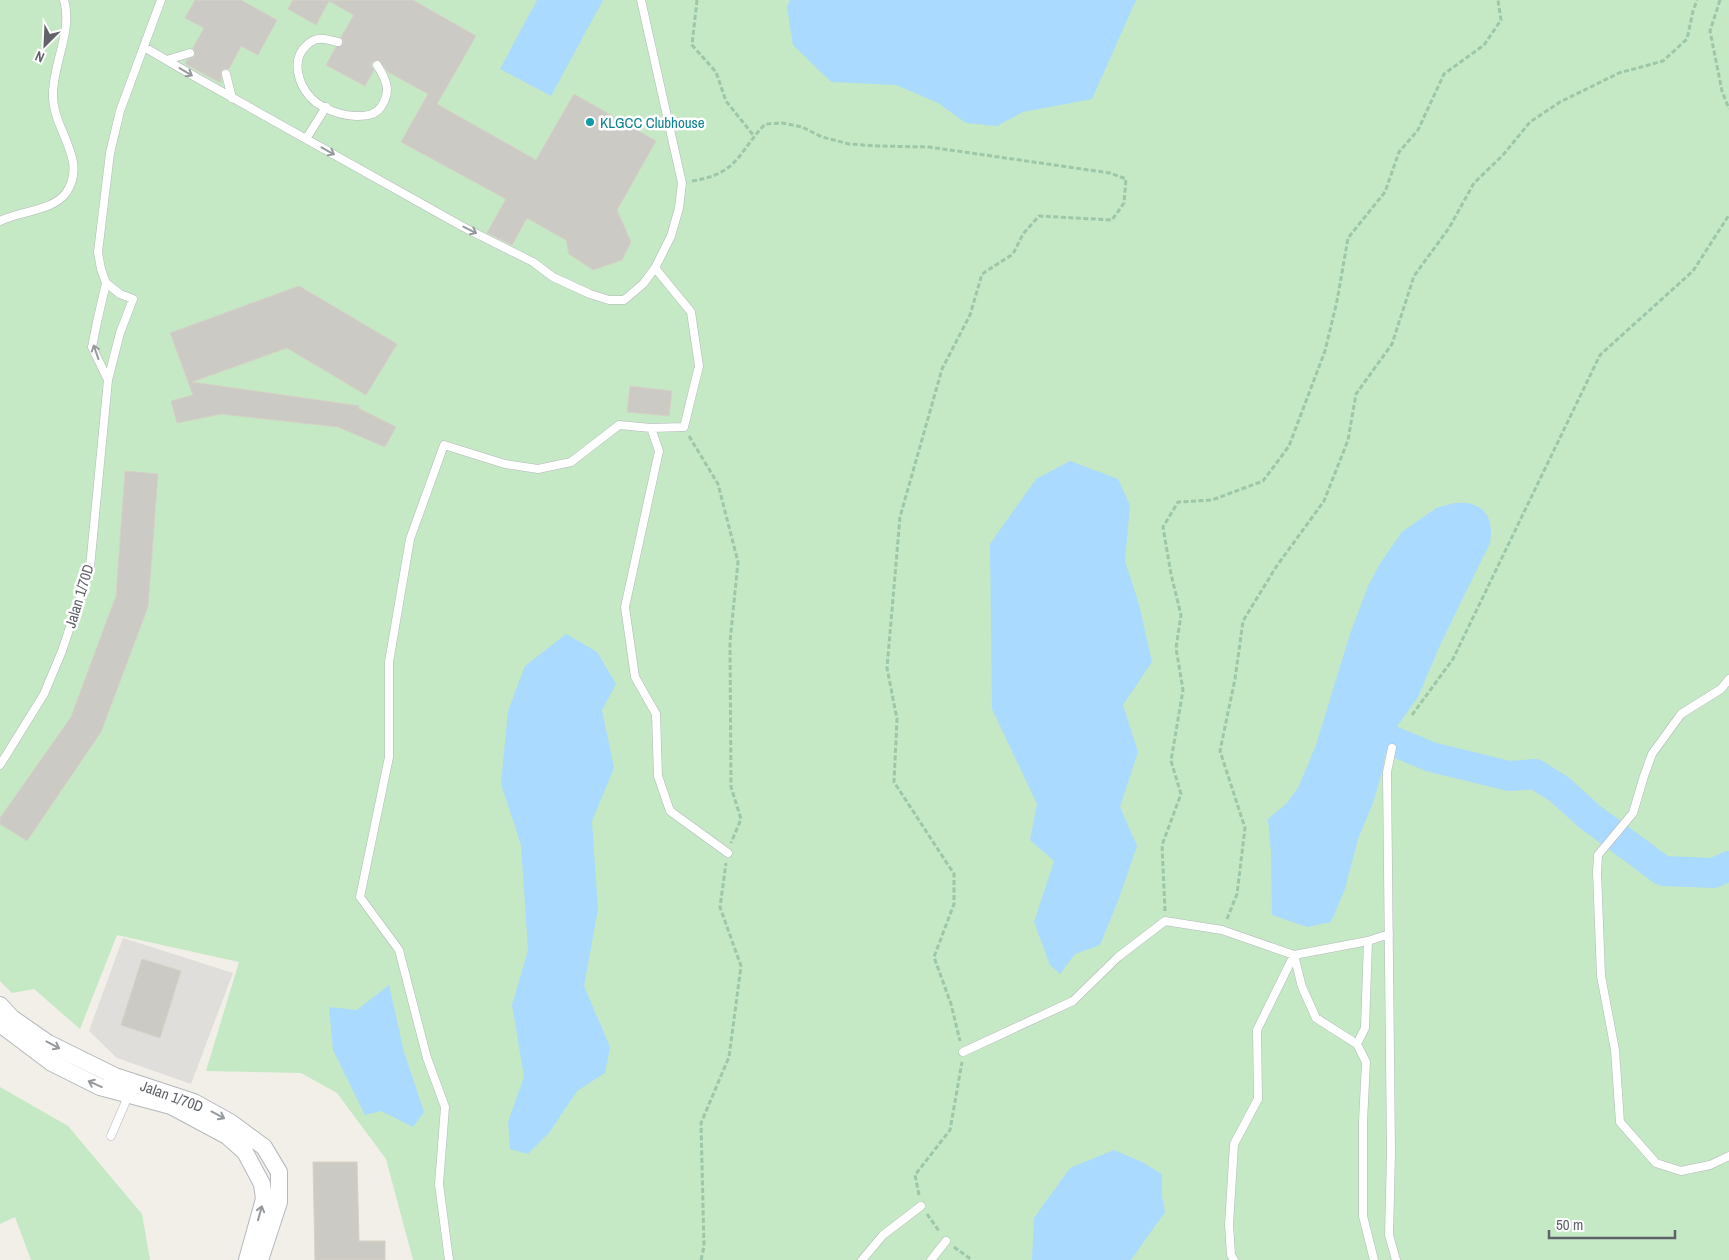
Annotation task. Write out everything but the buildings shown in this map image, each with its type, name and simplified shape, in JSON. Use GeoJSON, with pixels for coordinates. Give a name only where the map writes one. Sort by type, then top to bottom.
{"type":"FeatureCollection","features":[{"type":"Feature","properties":{"kind":"street","name":"Jalan 1/70D"},"geometry":{"type":"LineString","coordinates":[[0,1005],[12,1018],[48,1043],[115,1076],[194,1102],[230,1122],[264,1147],[279,1172],[279,1202],[260,1260]]}},
{"type":"Feature","properties":{"kind":"street","name":"Jalan 1/70D"},"geometry":{"type":"LineString","coordinates":[[0,1024],[52,1063],[100,1087],[171,1106],[227,1136],[245,1152],[262,1184],[264,1199],[247,1260]]}},
{"type":"Feature","properties":{"kind":"lane"},"geometry":{"type":"LineString","coordinates":[[0,221],[19,213],[36,210],[57,201],[65,194],[73,180],[75,168],[56,114],[53,94],[67,14],[64,0]]}},
{"type":"Feature","properties":{"kind":"lane"},"geometry":{"type":"LineString","coordinates":[[108,380],[92,347],[106,283],[98,252],[110,153],[120,111],[161,0]]}},
{"type":"Feature","properties":{"kind":"lane"},"geometry":{"type":"LineString","coordinates":[[144,47],[465,228],[533,262],[553,277],[590,294],[609,300],[624,300],[643,284],[655,268],[671,236],[679,208],[682,183],[641,0]]}},
{"type":"Feature","properties":{"kind":"lane"},"geometry":{"type":"LineString","coordinates":[[338,42],[320,38],[314,40],[300,52],[296,66],[299,78],[311,98],[340,114],[370,116],[379,109],[387,97],[388,86],[376,65]]}},
{"type":"Feature","properties":{"kind":"lane"},"geometry":{"type":"LineString","coordinates":[[167,60],[190,53]]}},
{"type":"Feature","properties":{"kind":"lane"},"geometry":{"type":"LineString","coordinates":[[226,74],[232,98]]}},
{"type":"Feature","properties":{"kind":"lane"},"geometry":{"type":"LineString","coordinates":[[306,139],[326,107]]}},
{"type":"Feature","properties":{"kind":"lane"},"geometry":{"type":"LineString","coordinates":[[450,1260],[439,1184],[445,1107],[427,1058],[399,950],[360,897],[389,757],[389,662],[410,539],[444,445],[505,464],[538,469],[571,462],[619,425],[651,428],[684,427],[699,366],[691,312],[655,268]]}},
{"type":"Feature","properties":{"kind":"lane","name":"Jalan 1/70D"},"geometry":{"type":"LineString","coordinates":[[0,765],[44,694],[62,651],[90,567],[108,380],[120,333],[133,299],[120,294],[106,283]]}},
{"type":"Feature","properties":{"kind":"lane"},"geometry":{"type":"LineString","coordinates":[[651,428],[659,451],[626,607],[634,676],[656,714],[658,776],[670,811],[728,853]]}},
{"type":"Feature","properties":{"kind":"lane"},"geometry":{"type":"LineString","coordinates":[[1729,679],[1721,688],[1680,714],[1652,754],[1633,813],[1598,855],[1597,872],[1601,976],[1616,1050],[1620,1122],[1656,1163],[1680,1171],[1710,1165],[1729,1156]]}},
{"type":"Feature","properties":{"kind":"lane"},"geometry":{"type":"LineString","coordinates":[[1392,748],[1387,772],[1391,1152],[1389,1235],[1396,1260]]}},
{"type":"Feature","properties":{"kind":"lane"},"geometry":{"type":"LineString","coordinates":[[963,1052],[1073,1001],[1118,957],[1165,921],[1222,930],[1294,955],[1368,941],[1389,934]]}},
{"type":"Feature","properties":{"kind":"lane"},"geometry":{"type":"LineString","coordinates":[[1357,1044],[1365,1028],[1368,941]]}},
{"type":"Feature","properties":{"kind":"lane"},"geometry":{"type":"LineString","coordinates":[[1294,955],[1302,987],[1316,1018],[1357,1044],[1366,1062],[1363,1122],[1363,1216],[1374,1260]]}},
{"type":"Feature","properties":{"kind":"lane"},"geometry":{"type":"LineString","coordinates":[[1234,1260],[1231,1255],[1229,1225],[1234,1144],[1258,1099],[1257,1030],[1294,955]]}},
{"type":"Feature","properties":{"kind":"lane"},"geometry":{"type":"LineString","coordinates":[[111,1136],[129,1094]]}},
{"type":"Feature","properties":{"kind":"lane"},"geometry":{"type":"LineString","coordinates":[[862,1260],[883,1235],[921,1206]]}},
{"type":"Feature","properties":{"kind":"lane"},"geometry":{"type":"LineString","coordinates":[[931,1260],[946,1241]]}},
{"type":"Feature","properties":{"kind":"path"},"geometry":{"type":"LineString","coordinates":[[697,0],[692,45],[716,72],[726,101],[754,136]]}},
{"type":"Feature","properties":{"kind":"path"},"geometry":{"type":"LineString","coordinates":[[1165,921],[1162,845],[1181,794],[1171,761],[1183,690],[1176,648],[1181,615],[1171,574],[1163,527],[1178,502],[1212,500],[1263,481],[1289,446],[1325,351],[1337,301],[1348,238],[1385,192],[1399,152],[1418,130],[1444,74],[1484,45],[1501,20],[1498,0]]}},
{"type":"Feature","properties":{"kind":"path"},"geometry":{"type":"LineString","coordinates":[[1222,930],[1237,894],[1245,828],[1220,751],[1235,678],[1243,621],[1276,567],[1324,501],[1348,440],[1356,394],[1392,344],[1414,276],[1450,228],[1474,183],[1503,155],[1530,122],[1560,102],[1619,73],[1663,61],[1687,39],[1692,11],[1697,0]]}},
{"type":"Feature","properties":{"kind":"path"},"geometry":{"type":"LineString","coordinates":[[1720,0],[1710,31],[1722,91],[1729,109]]}},
{"type":"Feature","properties":{"kind":"path"},"geometry":{"type":"LineString","coordinates":[[682,183],[720,173],[732,165],[744,153],[754,136],[765,124],[782,122],[822,137],[849,144],[929,147],[1110,173],[1126,179],[1124,203],[1112,220],[1040,216],[1023,234],[1012,254],[982,274],[970,315],[942,369],[900,517],[887,668],[896,720],[894,782],[954,874],[954,904],[934,957],[951,1004],[963,1052],[950,1130],[915,1175],[921,1206],[946,1241],[972,1260]]}},
{"type":"Feature","properties":{"kind":"path"},"geometry":{"type":"LineString","coordinates":[[1412,715],[1453,659],[1600,355],[1693,271],[1729,215]]}},
{"type":"Feature","properties":{"kind":"shaded area"},"geometry":{"type":"Polygon","coordinates":[[[123,938],[233,973],[191,1084],[117,1058],[89,1031],[123,938]]]}},
{"type":"Feature","properties":{"kind":"green space"},"geometry":{"type":"Polygon","coordinates":[[[0,0],[1729,0],[1729,1260],[413,1260],[386,1159],[337,1093],[301,1073],[206,1071],[239,962],[117,935],[80,1029],[34,989],[12,993],[0,981],[0,0]]]}},
{"type":"Feature","properties":{"kind":"green space"},"geometry":{"type":"Polygon","coordinates":[[[0,1087],[68,1126],[142,1214],[150,1260],[31,1260],[15,1217],[0,1224],[0,1087]]]}},
{"type":"Feature","properties":{"kind":"water"},"geometry":{"type":"Polygon","coordinates":[[[537,0],[603,0],[551,96],[500,69],[537,0]]]}},
{"type":"Feature","properties":{"kind":"water"},"geometry":{"type":"Polygon","coordinates":[[[790,0],[1136,0],[1092,99],[1023,112],[997,126],[966,123],[938,103],[896,85],[831,82],[793,45],[787,7],[790,0]]]}},
{"type":"Feature","properties":{"kind":"water"},"geometry":{"type":"Polygon","coordinates":[[[1070,461],[1118,479],[1130,505],[1125,561],[1139,604],[1152,662],[1123,705],[1138,752],[1120,807],[1137,846],[1100,945],[1075,954],[1060,974],[1050,965],[1034,922],[1054,861],[1030,840],[1037,804],[992,709],[990,544],[1036,479],[1070,461]]]}},
{"type":"Feature","properties":{"kind":"water"},"geometry":{"type":"Polygon","coordinates":[[[1454,503],[1469,503],[1477,506],[1486,514],[1491,530],[1490,543],[1441,643],[1418,697],[1388,739],[1382,772],[1373,803],[1358,839],[1345,889],[1331,922],[1307,927],[1272,915],[1271,852],[1268,819],[1286,804],[1298,788],[1316,745],[1350,634],[1369,584],[1381,562],[1402,532],[1436,508],[1454,503]]]}},
{"type":"Feature","properties":{"kind":"water"},"geometry":{"type":"Polygon","coordinates":[[[566,634],[597,652],[616,684],[602,710],[614,768],[592,821],[598,909],[584,986],[610,1047],[605,1073],[577,1091],[549,1133],[528,1154],[510,1149],[508,1122],[524,1077],[512,1005],[528,950],[521,845],[501,784],[508,711],[525,666],[566,634]]]}},
{"type":"Feature","properties":{"kind":"water"},"geometry":{"type":"Polygon","coordinates":[[[389,985],[404,1052],[424,1112],[413,1127],[381,1111],[365,1115],[333,1050],[329,1007],[357,1010],[389,985]]]}},
{"type":"Feature","properties":{"kind":"water"},"geometry":{"type":"Polygon","coordinates":[[[1114,1150],[1142,1162],[1162,1174],[1162,1196],[1165,1212],[1131,1260],[1032,1260],[1034,1218],[1070,1168],[1114,1150]]]}},
{"type":"Feature","properties":{"kind":"waterway"},"geometry":{"type":"LineString","coordinates":[[1388,739],[1431,757],[1509,776],[1535,774],[1559,789],[1590,817],[1663,871],[1714,873],[1729,866]]}},
{"type":"Feature","properties":{"kind":"place","name":"KLGCC Clubhouse"},"geometry":{"type":"Point","coordinates":[590,122]}}]}
